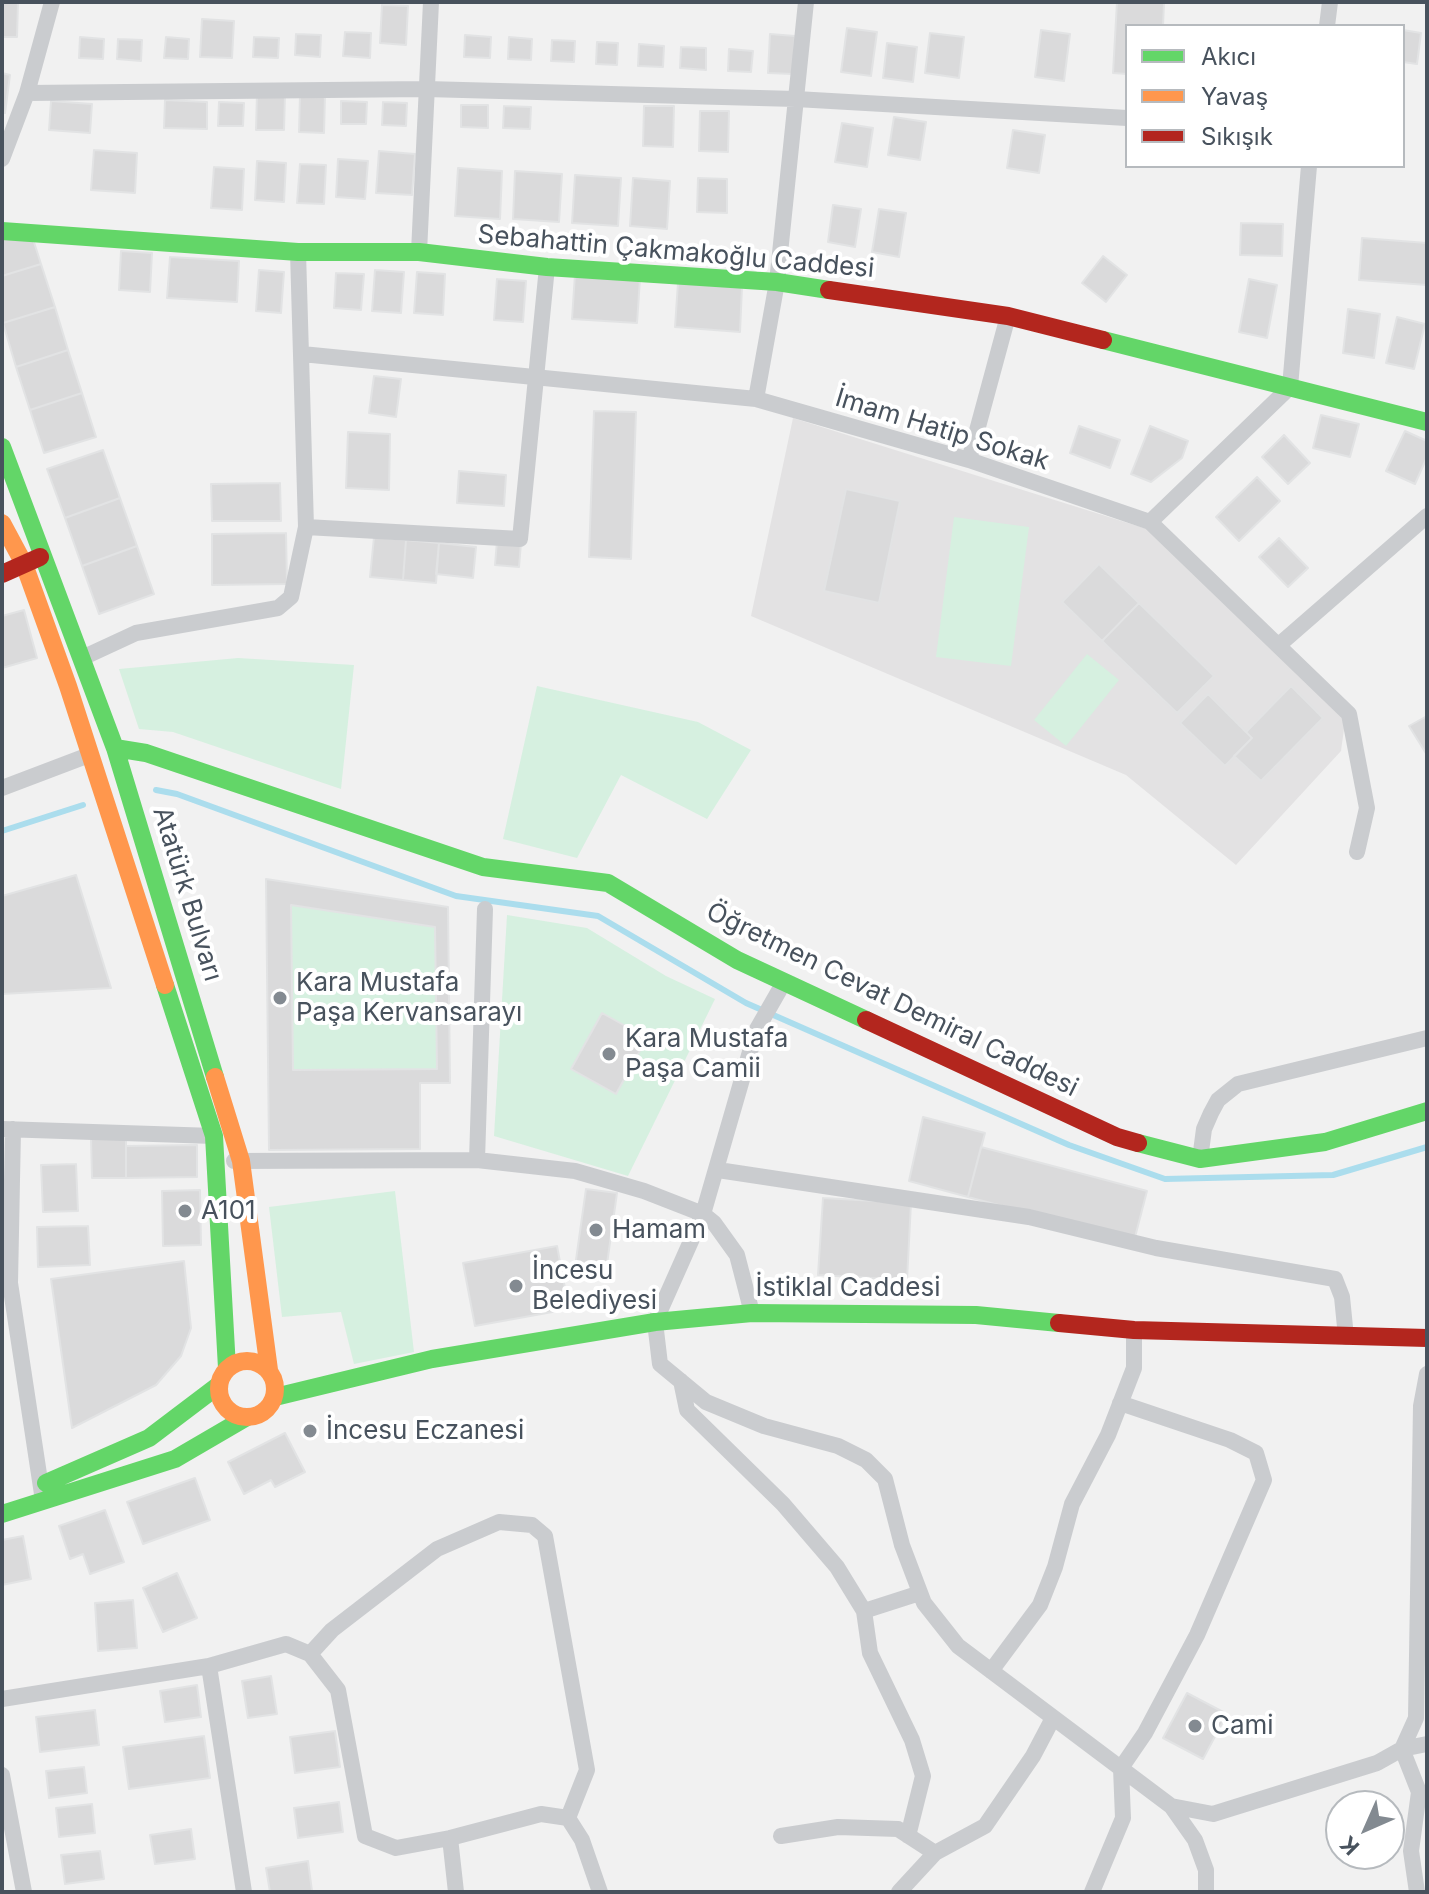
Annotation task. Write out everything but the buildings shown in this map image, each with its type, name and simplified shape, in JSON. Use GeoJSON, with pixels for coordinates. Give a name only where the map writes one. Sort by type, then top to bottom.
{"type":"FeatureCollection","features":[{"type":"Feature","properties":{"kind":"main road","name":"Sebahattin Çakmakoğlu Caddesi"},"geometry":{"type":"LineString","coordinates":[[2,231],[298,252],[419,252],[547,267],[777,282],[1008,316],[1427,422]]}},
{"type":"Feature","properties":{"kind":"main road","name":"Atatürk Bulvarı"},"geometry":{"type":"LineString","coordinates":[[2,447],[89,755],[214,1136],[223,1377]]}},
{"type":"Feature","properties":{"kind":"main road","name":"Atatürk Bulvarı"},"geometry":{"type":"LineString","coordinates":[[2,523],[33,560],[82,658],[115,748],[241,1161],[275,1397]]}},
{"type":"Feature","properties":{"kind":"main road"},"geometry":{"type":"LineString","coordinates":[[2,574],[33,560]]}},
{"type":"Feature","properties":{"kind":"main road","name":"Öğretmen Cevat Demiral Caddesi"},"geometry":{"type":"LineString","coordinates":[[115,748],[146,753],[483,867],[608,883],[737,960],[1117,1137],[1200,1159],[1325,1142],[1427,1111]]}},
{"type":"Feature","properties":{"kind":"main road","name":"İstiklal Caddesi"},"geometry":{"type":"LineString","coordinates":[[275,1397],[432,1359],[655,1322],[752,1313],[976,1315],[1134,1330],[1427,1338]]}},
{"type":"Feature","properties":{"kind":"main road"},"geometry":{"type":"LineString","coordinates":[[2,1514],[149,1438],[244,1360],[262,1364],[269,1370]]}},
{"type":"Feature","properties":{"kind":"main road"},"geometry":{"type":"LineString","coordinates":[[223,1377],[223,1403],[229,1411],[247,1417]]}},
{"type":"Feature","properties":{"kind":"main road"},"geometry":{"type":"LineString","coordinates":[[2,1505],[41,1492],[175,1459],[247,1417],[264,1412],[275,1397]]}},
{"type":"Feature","properties":{"kind":"street"},"geometry":{"type":"LineString","coordinates":[[2,159],[27,93],[52,2]]}},
{"type":"Feature","properties":{"kind":"street"},"geometry":{"type":"LineString","coordinates":[[419,252],[431,2]]}},
{"type":"Feature","properties":{"kind":"street"},"geometry":{"type":"LineString","coordinates":[[756,399],[777,282],[806,2]]}},
{"type":"Feature","properties":{"kind":"street"},"geometry":{"type":"LineString","coordinates":[[1327,24],[1330,2]]}},
{"type":"Feature","properties":{"kind":"street"},"geometry":{"type":"LineString","coordinates":[[27,93],[426,89],[796,99],[1125,118]]}},
{"type":"Feature","properties":{"kind":"street"},"geometry":{"type":"LineString","coordinates":[[1150,522],[1290,387],[1309,168]]}},
{"type":"Feature","properties":{"kind":"street"},"geometry":{"type":"LineString","coordinates":[[82,658],[136,633],[278,608],[291,597],[306,527],[298,252]]}},
{"type":"Feature","properties":{"kind":"street"},"geometry":{"type":"LineString","coordinates":[[306,527],[520,539],[547,267]]}},
{"type":"Feature","properties":{"kind":"street"},"geometry":{"type":"LineString","coordinates":[[969,460],[1008,316]]}},
{"type":"Feature","properties":{"kind":"street","name":"İmam Hatip Sokak"},"geometry":{"type":"LineString","coordinates":[[302,354],[756,399],[969,460],[1150,522],[1280,644],[1349,714],[1367,808],[1357,852]]}},
{"type":"Feature","properties":{"kind":"street"},"geometry":{"type":"LineString","coordinates":[[1280,644],[1427,516]]}},
{"type":"Feature","properties":{"kind":"street"},"geometry":{"type":"LineString","coordinates":[[2,788],[89,755]]}},
{"type":"Feature","properties":{"kind":"street"},"geometry":{"type":"LineString","coordinates":[[477,1160],[485,909]]}},
{"type":"Feature","properties":{"kind":"street"},"geometry":{"type":"LineString","coordinates":[[784,982],[756,1031],[703,1214],[655,1322],[660,1364],[706,1402],[764,1426],[838,1446],[866,1460],[885,1479],[902,1545],[920,1593],[958,1646],[1171,1806],[1195,1840],[1206,1870],[1206,1892]]}},
{"type":"Feature","properties":{"kind":"street"},"geometry":{"type":"LineString","coordinates":[[1200,1159],[1211,1113],[1218,1100],[1238,1084],[1427,1038]]}},
{"type":"Feature","properties":{"kind":"street"},"geometry":{"type":"LineString","coordinates":[[41,1492],[10,1283],[8,1129],[214,1136]]}},
{"type":"Feature","properties":{"kind":"street"},"geometry":{"type":"LineString","coordinates":[[217,1161],[477,1160],[575,1171],[703,1214],[737,1255],[752,1313]]}},
{"type":"Feature","properties":{"kind":"street"},"geometry":{"type":"LineString","coordinates":[[718,1170],[1029,1217],[1156,1248],[1335,1279],[1342,1297],[1346,1337]]}},
{"type":"Feature","properties":{"kind":"street"},"geometry":{"type":"LineString","coordinates":[[991,1671],[1040,1605],[1055,1567],[1072,1504],[1134,1368],[1134,1330]]}},
{"type":"Feature","properties":{"kind":"street"},"geometry":{"type":"LineString","coordinates":[[1417,1892],[1411,1851],[1420,1834],[1419,1792],[1402,1749],[1416,1718],[1421,1406],[1427,1374]]}},
{"type":"Feature","properties":{"kind":"street"},"geometry":{"type":"LineString","coordinates":[[681,1381],[687,1410],[783,1504],[837,1567],[864,1611],[870,1653],[912,1740],[923,1776],[908,1836]]}},
{"type":"Feature","properties":{"kind":"street"},"geometry":{"type":"LineString","coordinates":[[1092,1892],[1123,1818],[1121,1768],[1145,1733],[1197,1635],[1264,1480],[1256,1453],[1230,1440],[1120,1403]]}},
{"type":"Feature","properties":{"kind":"street"},"geometry":{"type":"LineString","coordinates":[[310,1654],[332,1630],[437,1549],[499,1522],[532,1525],[545,1536],[587,1770],[568,1818]]}},
{"type":"Feature","properties":{"kind":"street"},"geometry":{"type":"LineString","coordinates":[[864,1611],[920,1593]]}},
{"type":"Feature","properties":{"kind":"street"},"geometry":{"type":"LineString","coordinates":[[2,1699],[209,1666],[286,1644],[310,1654],[338,1690],[365,1836],[396,1848],[450,1838],[541,1814],[568,1818],[582,1840],[600,1892]]}},
{"type":"Feature","properties":{"kind":"street"},"geometry":{"type":"LineString","coordinates":[[209,1666],[244,1892]]}},
{"type":"Feature","properties":{"kind":"street"},"geometry":{"type":"LineString","coordinates":[[899,1892],[935,1853],[985,1826],[1033,1756],[1053,1718]]}},
{"type":"Feature","properties":{"kind":"street"},"geometry":{"type":"LineString","coordinates":[[1171,1806],[1213,1814],[1377,1763],[1402,1749],[1427,1744]]}},
{"type":"Feature","properties":{"kind":"street"},"geometry":{"type":"LineString","coordinates":[[2,1775],[24,1892]]}},
{"type":"Feature","properties":{"kind":"street"},"geometry":{"type":"LineString","coordinates":[[781,1836],[838,1827],[898,1829],[935,1853]]}},
{"type":"Feature","properties":{"kind":"street"},"geometry":{"type":"LineString","coordinates":[[450,1838],[456,1892]]}},
{"type":"Feature","properties":{"kind":"shaded area"},"geometry":{"type":"Polygon","coordinates":[[[793,418],[1160,533],[1347,707],[1341,751],[1236,865],[1126,775],[751,616],[793,418]]]}},
{"type":"Feature","properties":{"kind":"green space"},"geometry":{"type":"Polygon","coordinates":[[[954,517],[1029,527],[1011,666],[936,657],[954,517]]]}},
{"type":"Feature","properties":{"kind":"green space"},"geometry":{"type":"Polygon","coordinates":[[[1087,654],[1119,680],[1066,746],[1034,720],[1087,654]]]}},
{"type":"Feature","properties":{"kind":"green space"},"geometry":{"type":"Polygon","coordinates":[[[238,658],[354,665],[341,789],[173,732],[139,729],[119,669],[238,658]]]}},
{"type":"Feature","properties":{"kind":"green space"},"geometry":{"type":"Polygon","coordinates":[[[537,686],[698,722],[751,750],[707,819],[621,775],[577,858],[503,839],[537,686]]]}},
{"type":"Feature","properties":{"kind":"green space"},"geometry":{"type":"Polygon","coordinates":[[[291,905],[435,927],[437,1069],[293,1070],[291,905]]]}},
{"type":"Feature","properties":{"kind":"green space"},"geometry":{"type":"Polygon","coordinates":[[[507,915],[587,928],[666,976],[715,999],[628,1176],[494,1136],[507,915]]]}},
{"type":"Feature","properties":{"kind":"green space"},"geometry":{"type":"Polygon","coordinates":[[[395,1191],[414,1352],[354,1364],[341,1312],[282,1317],[269,1207],[395,1191]]]}},
{"type":"Feature","properties":{"kind":"waterway"},"geometry":{"type":"LineString","coordinates":[[156,790],[177,794],[456,896],[598,916],[746,1003],[1069,1145],[1165,1179],[1333,1175],[1427,1147]]}},
{"type":"Feature","properties":{"kind":"waterway"},"geometry":{"type":"LineString","coordinates":[[2,831],[83,805]]}},
{"type":"Feature","properties":{"kind":"traffic: fast"},"geometry":{"type":"LineString","coordinates":[[2,231],[298,252],[419,252],[547,267],[777,282],[829,290]]}},
{"type":"Feature","properties":{"kind":"traffic: fast"},"geometry":{"type":"LineString","coordinates":[[1103,340],[1427,422]]}},
{"type":"Feature","properties":{"kind":"traffic: fast"},"geometry":{"type":"LineString","coordinates":[[2,447],[115,748],[215,1077]]}},
{"type":"Feature","properties":{"kind":"traffic: fast"},"geometry":{"type":"LineString","coordinates":[[115,748],[146,753],[483,867],[608,883],[737,960],[866,1020]]}},
{"type":"Feature","properties":{"kind":"traffic: fast"},"geometry":{"type":"LineString","coordinates":[[165,985],[214,1136],[227,1368]]}},
{"type":"Feature","properties":{"kind":"traffic: fast"},"geometry":{"type":"LineString","coordinates":[[1138,1143],[1200,1159],[1325,1142],[1427,1111]]}},
{"type":"Feature","properties":{"kind":"traffic: fast"},"geometry":{"type":"LineString","coordinates":[[275,1397],[432,1359],[655,1322],[752,1313],[976,1315],[1059,1323]]}},
{"type":"Feature","properties":{"kind":"traffic: fast"},"geometry":{"type":"LineString","coordinates":[[46,1483],[149,1438],[219,1385]]}},
{"type":"Feature","properties":{"kind":"traffic: fast"},"geometry":{"type":"LineString","coordinates":[[2,1514],[175,1459],[247,1417]]}},
{"type":"Feature","properties":{"kind":"traffic: slow"},"geometry":{"type":"LineString","coordinates":[[2,523],[24,564],[68,686],[165,985]]}},
{"type":"Feature","properties":{"kind":"traffic: slow"},"geometry":{"type":"LineString","coordinates":[[215,1077],[241,1161],[269,1370]]}},
{"type":"Feature","properties":{"kind":"traffic: slow"},"geometry":{"type":"LineString","coordinates":[[247,1361],[267,1369],[275,1389],[267,1409],[247,1417],[227,1409],[219,1389],[227,1369],[247,1361]]}},
{"type":"Feature","properties":{"kind":"traffic: jam"},"geometry":{"type":"LineString","coordinates":[[829,290],[1008,316],[1103,340]]}},
{"type":"Feature","properties":{"kind":"traffic: jam"},"geometry":{"type":"LineString","coordinates":[[2,574],[40,557]]}},
{"type":"Feature","properties":{"kind":"traffic: jam"},"geometry":{"type":"LineString","coordinates":[[866,1020],[1117,1137],[1138,1143]]}},
{"type":"Feature","properties":{"kind":"traffic: jam"},"geometry":{"type":"LineString","coordinates":[[1059,1323],[1134,1330],[1427,1338]]}},
{"type":"Feature","properties":{"kind":"place","name":"Kara Mustafa Paşa Kervansarayı"},"geometry":{"type":"Point","coordinates":[280,998]}},
{"type":"Feature","properties":{"kind":"place","name":"Kara Mustafa Paşa Camii"},"geometry":{"type":"Point","coordinates":[609,1054]}},
{"type":"Feature","properties":{"kind":"place","name":"A101"},"geometry":{"type":"Point","coordinates":[185,1211]}},
{"type":"Feature","properties":{"kind":"place","name":"Hamam"},"geometry":{"type":"Point","coordinates":[596,1230]}},
{"type":"Feature","properties":{"kind":"place","name":"İncesu Belediyesi"},"geometry":{"type":"Point","coordinates":[516,1286]}},
{"type":"Feature","properties":{"kind":"place","name":"İncesu Eczanesi"},"geometry":{"type":"Point","coordinates":[310,1431]}},
{"type":"Feature","properties":{"kind":"place","name":"Cami"},"geometry":{"type":"Point","coordinates":[1195,1726]}}]}
